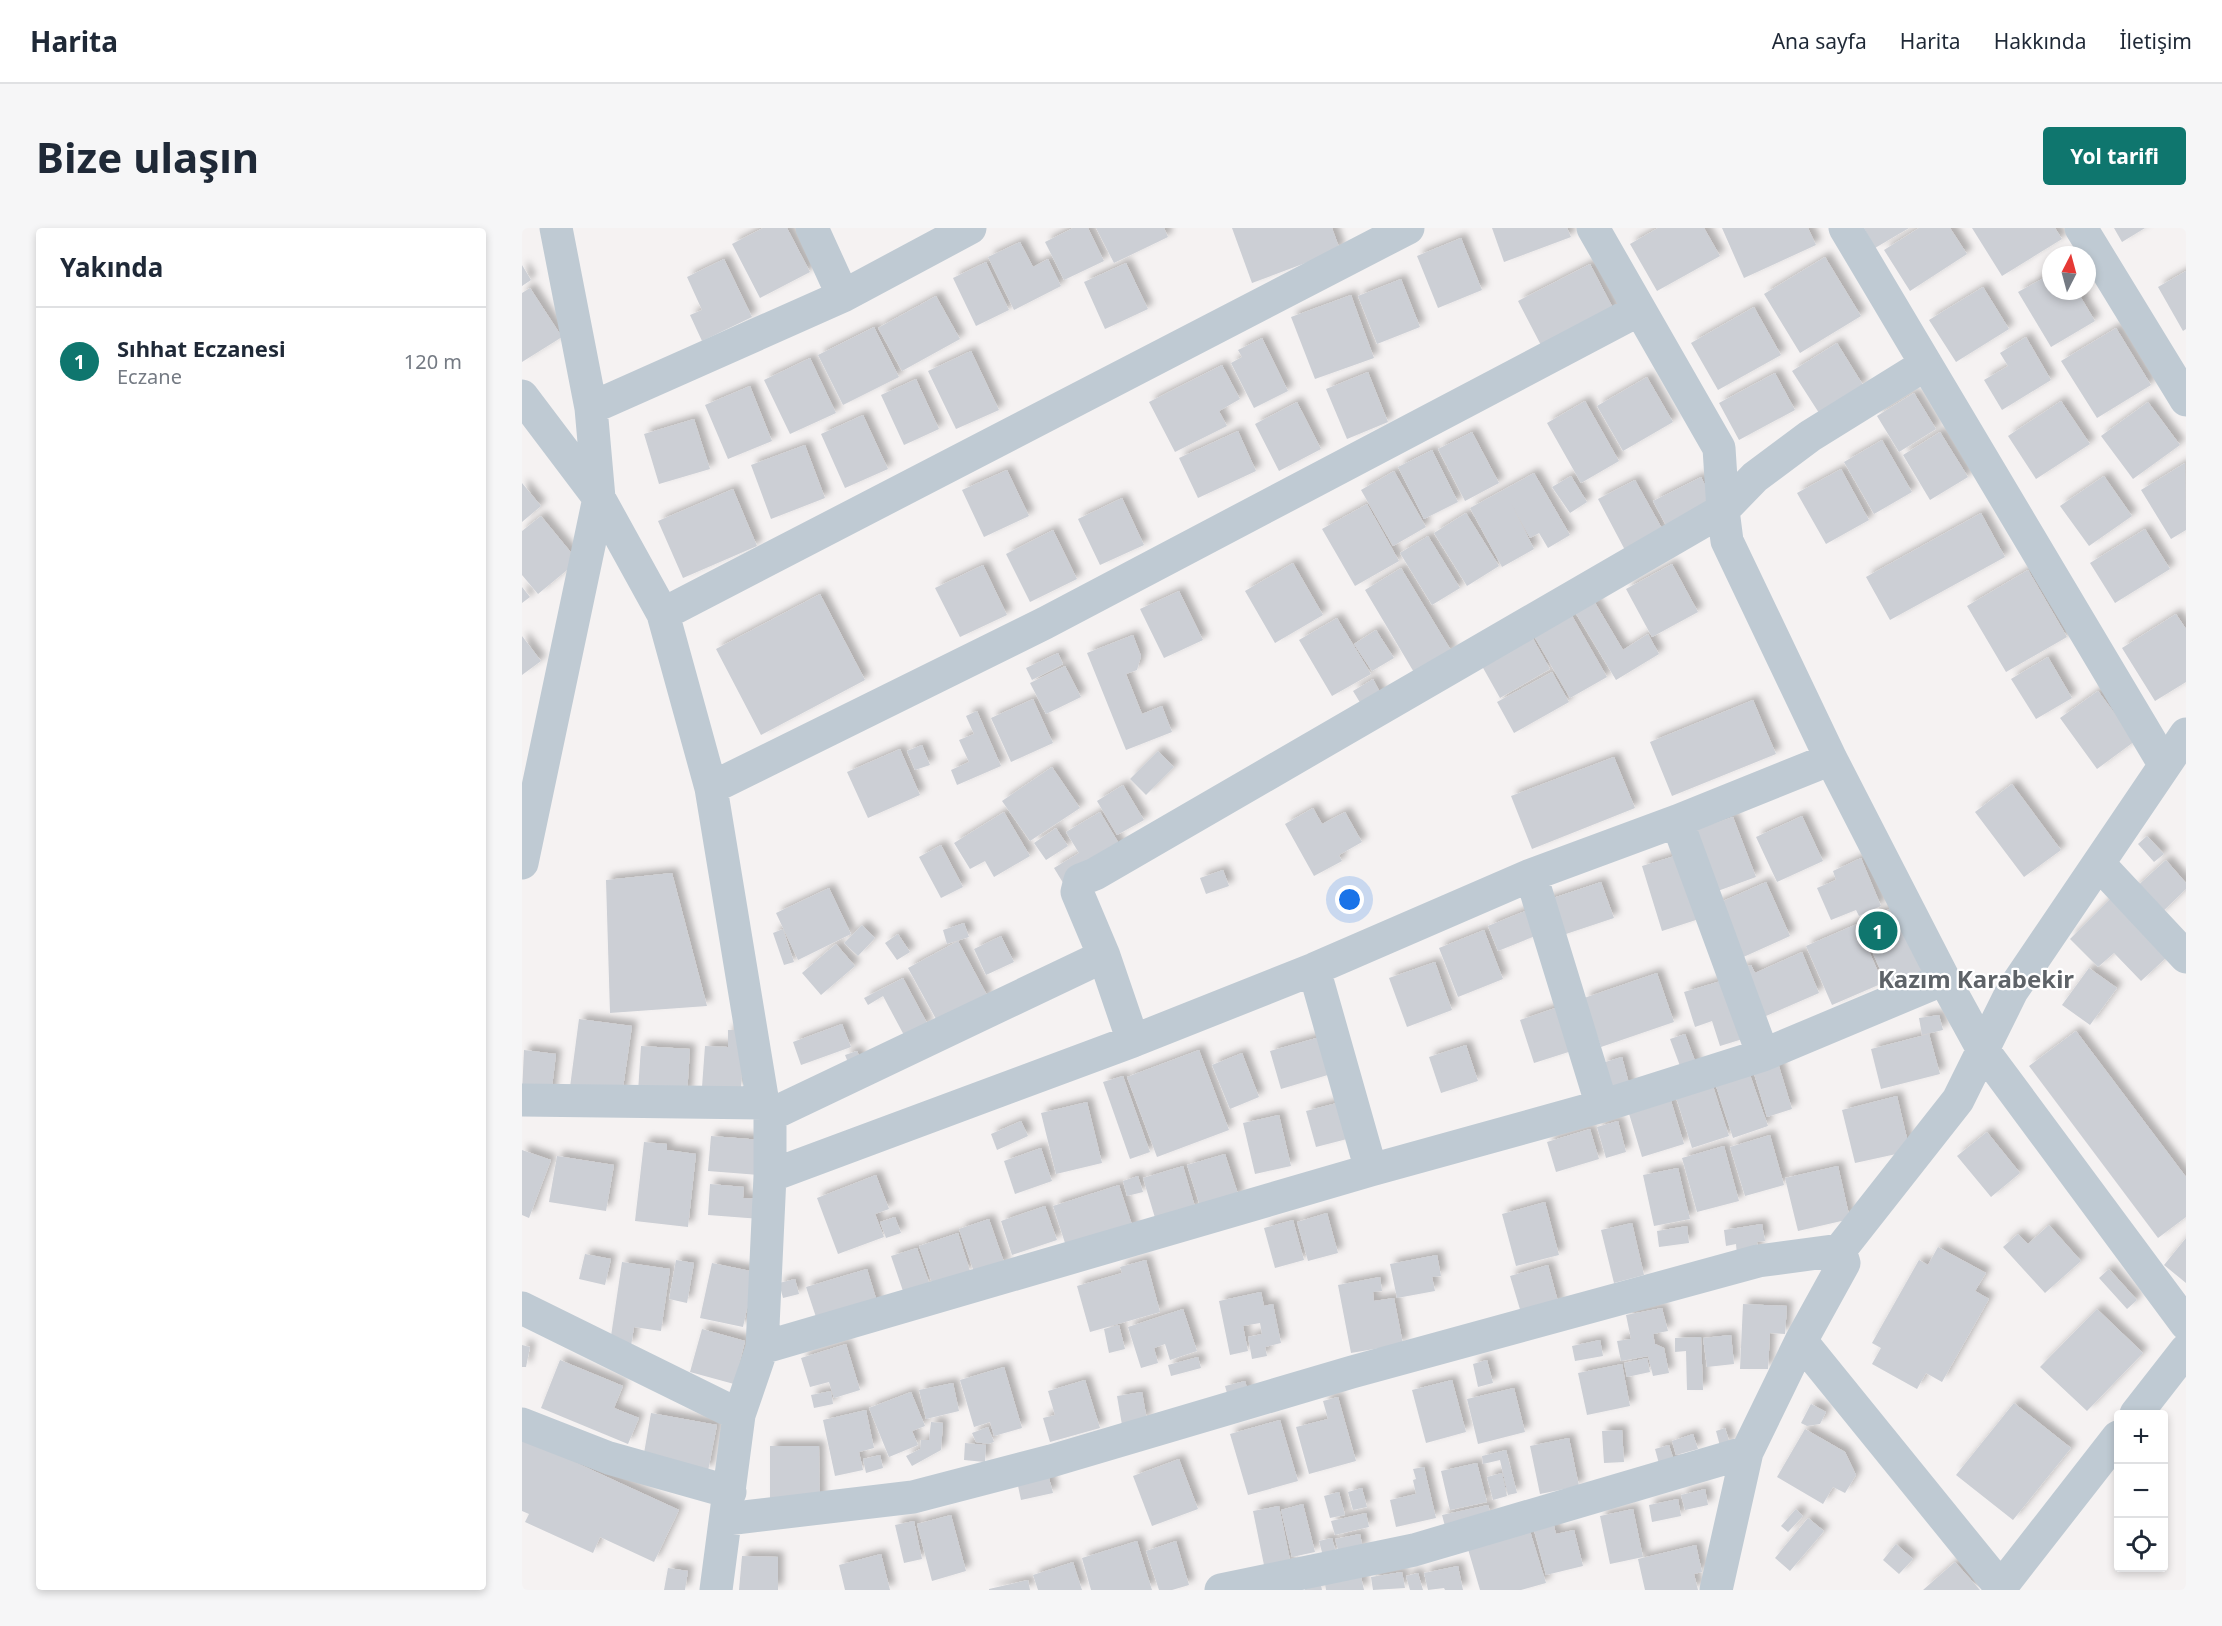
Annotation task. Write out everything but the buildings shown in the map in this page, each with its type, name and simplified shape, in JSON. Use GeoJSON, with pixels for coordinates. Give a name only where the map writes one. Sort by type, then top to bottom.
{"type":"FeatureCollection","features":[{"type":"Feature","properties":{"kind":"street"},"geometry":{"type":"LineString","coordinates":[[522,863],[599,498],[591,408],[556,228]]}},
{"type":"Feature","properties":{"kind":"street"},"geometry":{"type":"LineString","coordinates":[[812,228],[843,296]]}},
{"type":"Feature","properties":{"kind":"street"},"geometry":{"type":"LineString","coordinates":[[591,408],[843,296],[970,228]]}},
{"type":"Feature","properties":{"kind":"street"},"geometry":{"type":"LineString","coordinates":[[663,614],[1408,228]]}},
{"type":"Feature","properties":{"kind":"street"},"geometry":{"type":"LineString","coordinates":[[1593,228],[1719,448],[1727,541],[1831,759],[1944,979],[1983,1050],[2186,1324]]}},
{"type":"Feature","properties":{"kind":"street"},"geometry":{"type":"LineString","coordinates":[[1845,228],[2164,764]]}},
{"type":"Feature","properties":{"kind":"street"},"geometry":{"type":"LineString","coordinates":[[2081,228],[2186,400]]}},
{"type":"Feature","properties":{"kind":"street"},"geometry":{"type":"LineString","coordinates":[[711,788],[1044,622],[1639,310]]}},
{"type":"Feature","properties":{"kind":"street"},"geometry":{"type":"LineString","coordinates":[[1133,1041],[1104,956],[1077,892],[1080,880],[1723,510],[1755,477],[1810,436],[1926,364]]}},
{"type":"Feature","properties":{"kind":"street"},"geometry":{"type":"LineString","coordinates":[[522,396],[599,498],[663,614],[711,788],[766,1109],[770,1176],[762,1348],[739,1415],[716,1590]]}},
{"type":"Feature","properties":{"kind":"street"},"geometry":{"type":"LineString","coordinates":[[522,1424],[728,1506],[912,1497],[1051,1461],[1352,1372],[1758,1261],[1840,1250],[1958,1100],[2012,991],[2186,734]]}},
{"type":"Feature","properties":{"kind":"street"},"geometry":{"type":"LineString","coordinates":[[522,748],[541,774]]}},
{"type":"Feature","properties":{"kind":"street"},"geometry":{"type":"LineString","coordinates":[[770,1176],[1133,1041],[1314,969],[1531,875],[1677,821],[1831,759]]}},
{"type":"Feature","properties":{"kind":"street"},"geometry":{"type":"LineString","coordinates":[[1677,821],[1763,1055]]}},
{"type":"Feature","properties":{"kind":"street"},"geometry":{"type":"LineString","coordinates":[[2098,864],[2186,957]]}},
{"type":"Feature","properties":{"kind":"street"},"geometry":{"type":"LineString","coordinates":[[1531,875],[1602,1106]]}},
{"type":"Feature","properties":{"kind":"street"},"geometry":{"type":"LineString","coordinates":[[522,1100],[766,1109],[1104,956]]}},
{"type":"Feature","properties":{"kind":"street"},"geometry":{"type":"LineString","coordinates":[[1314,969],[1371,1170]]}},
{"type":"Feature","properties":{"kind":"street"},"geometry":{"type":"LineString","coordinates":[[762,1348],[1371,1170],[1602,1106],[1763,1055],[1944,979]]}},
{"type":"Feature","properties":{"kind":"street"},"geometry":{"type":"LineString","coordinates":[[1716,1590],[1747,1452],[1801,1341],[1844,1263],[1840,1250]]}},
{"type":"Feature","properties":{"kind":"street"},"geometry":{"type":"LineString","coordinates":[[522,1308],[739,1415]]}},
{"type":"Feature","properties":{"kind":"street"},"geometry":{"type":"LineString","coordinates":[[1801,1341],[2002,1589],[2114,1442]]}},
{"type":"Feature","properties":{"kind":"street"},"geometry":{"type":"LineString","coordinates":[[2139,1410],[2186,1350]]}},
{"type":"Feature","properties":{"kind":"street"},"geometry":{"type":"LineString","coordinates":[[1221,1590],[1414,1550],[1747,1452]]}},
{"type":"Feature","properties":{"kind":"place","name":"Sıhhat Eczanesi"},"geometry":{"type":"Point","coordinates":[1878,931]}},
{"type":"Feature","properties":{"kind":"district","name":"Kazım Karabekir"},"geometry":{"type":"Point","coordinates":[1976,980]}}]}
